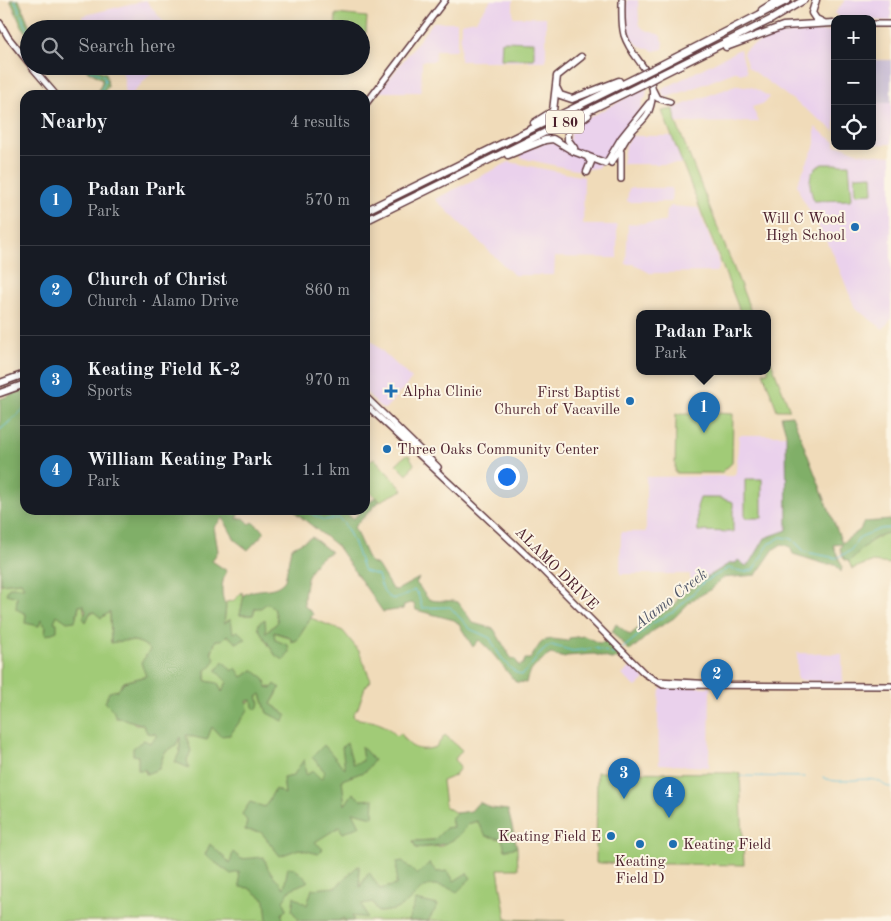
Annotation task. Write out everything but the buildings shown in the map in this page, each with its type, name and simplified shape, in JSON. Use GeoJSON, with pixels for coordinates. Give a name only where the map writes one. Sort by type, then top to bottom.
{"type":"FeatureCollection","features":[{"type":"Feature","properties":{"kind":"highway"},"geometry":{"type":"LineString","coordinates":[[718,36],[778,0]]}},
{"type":"Feature","properties":{"kind":"highway","name":"I 80"},"geometry":{"type":"LineString","coordinates":[[370,209],[788,0]]}},
{"type":"Feature","properties":{"kind":"highway","name":"I 80"},"geometry":{"type":"LineString","coordinates":[[370,220],[772,19],[804,0]]}},
{"type":"Feature","properties":{"kind":"highway"},"geometry":{"type":"LineString","coordinates":[[816,0],[812,8],[814,16],[821,22],[831,23]]}},
{"type":"Feature","properties":{"kind":"highway"},"geometry":{"type":"LineString","coordinates":[[706,52],[777,28],[831,23]]}},
{"type":"Feature","properties":{"kind":"highway"},"geometry":{"type":"LineString","coordinates":[[510,140],[553,111],[555,82],[559,73],[581,57]]}},
{"type":"Feature","properties":{"kind":"highway"},"geometry":{"type":"LineString","coordinates":[[555,82],[560,95],[572,99],[637,77]]}},
{"type":"Feature","properties":{"kind":"highway"},"geometry":{"type":"LineString","coordinates":[[606,102],[571,126],[567,136],[572,147],[608,162]]}},
{"type":"Feature","properties":{"kind":"highway"},"geometry":{"type":"LineString","coordinates":[[490,160],[550,139],[561,142],[573,151],[608,162]]}},
{"type":"Feature","properties":{"kind":"highway"},"geometry":{"type":"LineString","coordinates":[[587,156],[592,162],[587,172]]}},
{"type":"Feature","properties":{"kind":"highway"},"geometry":{"type":"LineString","coordinates":[[0,383],[20,376]]}},
{"type":"Feature","properties":{"kind":"highway"},"geometry":{"type":"LineString","coordinates":[[0,393],[20,386]]}},
{"type":"Feature","properties":{"kind":"main road"},"geometry":{"type":"LineString","coordinates":[[370,98],[445,0]]}},
{"type":"Feature","properties":{"kind":"main road"},"geometry":{"type":"LineString","coordinates":[[622,0],[624,35],[644,66],[657,98],[670,102]]}},
{"type":"Feature","properties":{"kind":"main road"},"geometry":{"type":"LineString","coordinates":[[0,23],[8,38],[20,52]]}},
{"type":"Feature","properties":{"kind":"main road"},"geometry":{"type":"LineString","coordinates":[[876,24],[891,24]]}},
{"type":"Feature","properties":{"kind":"main road"},"geometry":{"type":"LineString","coordinates":[[39,75],[52,90]]}},
{"type":"Feature","properties":{"kind":"main road"},"geometry":{"type":"LineString","coordinates":[[620,179],[622,150],[630,133],[646,117],[652,88]]}},
{"type":"Feature","properties":{"kind":"main road"},"geometry":{"type":"LineString","coordinates":[[608,162],[625,133],[650,103]]}},
{"type":"Feature","properties":{"kind":"main road"},"geometry":{"type":"LineString","coordinates":[[608,162],[622,150]]}},
{"type":"Feature","properties":{"kind":"main road","name":"ALAMO DRIVE"},"geometry":{"type":"LineString","coordinates":[[370,401],[644,673],[663,686],[682,687],[714,684]]}},
{"type":"Feature","properties":{"kind":"main road","name":"ALAMO DRIVE"},"geometry":{"type":"LineString","coordinates":[[370,409],[439,471]]}},
{"type":"Feature","properties":{"kind":"main road","name":"ALAMO DRIVE"},"geometry":{"type":"LineString","coordinates":[[657,682],[891,686]]}},
{"type":"Feature","properties":{"kind":"shaded area"},"geometry":{"type":"Polygon","coordinates":[[[146,0],[162,20],[83,20],[82,16],[146,0]]]}},
{"type":"Feature","properties":{"kind":"shaded area"},"geometry":{"type":"Polygon","coordinates":[[[491,0],[513,0],[513,17],[546,17],[546,61],[460,61],[461,23],[476,20],[491,0]]]}},
{"type":"Feature","properties":{"kind":"shaded area"},"geometry":{"type":"Polygon","coordinates":[[[627,0],[638,0],[639,24],[643,29],[660,35],[664,42],[663,49],[654,51],[638,45],[630,36],[627,25],[627,0]]]}},
{"type":"Feature","properties":{"kind":"shaded area"},"geometry":{"type":"Polygon","coordinates":[[[845,0],[891,0],[891,21],[876,20],[876,15],[837,15],[835,13],[845,0]]]}},
{"type":"Feature","properties":{"kind":"shaded area"},"geometry":{"type":"Polygon","coordinates":[[[433,22],[457,22],[457,50],[436,50],[435,61],[422,61],[421,92],[379,92],[433,22]]]}},
{"type":"Feature","properties":{"kind":"shaded area"},"geometry":{"type":"Polygon","coordinates":[[[831,31],[831,128],[748,67],[743,53],[747,48],[776,34],[831,31]]]}},
{"type":"Feature","properties":{"kind":"shaded area"},"geometry":{"type":"Polygon","coordinates":[[[740,49],[747,72],[740,74],[737,71],[665,98],[661,90],[740,49]]]}},
{"type":"Feature","properties":{"kind":"shaded area"},"geometry":{"type":"Polygon","coordinates":[[[876,60],[891,60],[891,103],[876,103],[876,60]]]}},
{"type":"Feature","properties":{"kind":"shaded area"},"geometry":{"type":"Polygon","coordinates":[[[123,75],[150,75],[136,90],[124,90],[123,75]]]}},
{"type":"Feature","properties":{"kind":"shaded area"},"geometry":{"type":"Polygon","coordinates":[[[737,85],[752,87],[770,97],[765,103],[752,107],[759,122],[676,123],[674,108],[737,85]]]}},
{"type":"Feature","properties":{"kind":"shaded area"},"geometry":{"type":"Polygon","coordinates":[[[647,87],[646,97],[643,100],[640,111],[625,128],[610,154],[597,168],[576,170],[521,158],[522,151],[544,143],[553,142],[567,150],[571,132],[575,125],[647,87]]]}},
{"type":"Feature","properties":{"kind":"shaded area"},"geometry":{"type":"Polygon","coordinates":[[[876,103],[891,103],[891,144],[876,144],[876,103]]]}},
{"type":"Feature","properties":{"kind":"shaded area","name":"Will C Wood High School"},"geometry":{"type":"Polygon","coordinates":[[[815,127],[831,139],[831,150],[852,150],[859,153],[891,156],[891,319],[883,329],[855,308],[832,251],[800,194],[797,184],[815,145],[815,127]]]}},
{"type":"Feature","properties":{"kind":"shaded area"},"geometry":{"type":"Polygon","coordinates":[[[631,136],[671,136],[682,164],[622,164],[625,147],[631,136]]]}},
{"type":"Feature","properties":{"kind":"shaded area"},"geometry":{"type":"Polygon","coordinates":[[[509,162],[584,177],[583,225],[617,225],[617,258],[555,257],[554,275],[514,275],[435,199],[509,162]]]}},
{"type":"Feature","properties":{"kind":"shaded area"},"geometry":{"type":"Polygon","coordinates":[[[629,188],[672,188],[671,202],[629,202],[627,201],[629,188]]]}},
{"type":"Feature","properties":{"kind":"shaded area"},"geometry":{"type":"Polygon","coordinates":[[[671,206],[698,208],[718,260],[719,268],[716,272],[650,273],[633,264],[626,264],[628,224],[666,222],[667,210],[671,206]]]}},
{"type":"Feature","properties":{"kind":"shaded area"},"geometry":{"type":"Polygon","coordinates":[[[370,340],[412,379],[385,409],[381,408],[370,396],[370,340]]]}},
{"type":"Feature","properties":{"kind":"shaded area"},"geometry":{"type":"Polygon","coordinates":[[[739,435],[786,435],[787,530],[765,538],[746,567],[730,564],[690,588],[690,574],[620,574],[621,532],[646,532],[646,477],[734,476],[736,472],[739,435]]]}},
{"type":"Feature","properties":{"kind":"shaded area"},"geometry":{"type":"Polygon","coordinates":[[[797,653],[842,654],[843,682],[797,680],[797,653]]]}},
{"type":"Feature","properties":{"kind":"shaded area"},"geometry":{"type":"Polygon","coordinates":[[[632,666],[645,679],[636,687],[622,675],[632,666]]]}},
{"type":"Feature","properties":{"kind":"shaded area"},"geometry":{"type":"Polygon","coordinates":[[[663,687],[710,687],[709,767],[659,764],[658,710],[660,690],[663,687]]]}},
{"type":"Feature","properties":{"kind":"green space"},"geometry":{"type":"Polygon","coordinates":[[[10,0],[19,0],[27,20],[20,20],[20,24],[10,0]]]}},
{"type":"Feature","properties":{"kind":"green space"},"geometry":{"type":"Polygon","coordinates":[[[336,14],[367,17],[367,20],[336,20],[336,14]]]}},
{"type":"Feature","properties":{"kind":"green space"},"geometry":{"type":"Polygon","coordinates":[[[502,41],[534,42],[534,59],[501,59],[502,41]]]}},
{"type":"Feature","properties":{"kind":"green space"},"geometry":{"type":"Polygon","coordinates":[[[95,75],[106,75],[108,86],[105,90],[98,90],[102,82],[102,79],[95,75]]]}},
{"type":"Feature","properties":{"kind":"green space"},"geometry":{"type":"Polygon","coordinates":[[[674,109],[676,122],[750,310],[739,310],[662,111],[674,109]]]}},
{"type":"Feature","properties":{"kind":"green space"},"geometry":{"type":"Polygon","coordinates":[[[822,164],[849,164],[851,200],[814,201],[810,185],[811,175],[822,164]]]}},
{"type":"Feature","properties":{"kind":"green space"},"geometry":{"type":"Polygon","coordinates":[[[872,175],[873,193],[856,194],[855,176],[872,175]]]}},
{"type":"Feature","properties":{"kind":"green space"},"geometry":{"type":"Polygon","coordinates":[[[771,362],[790,410],[777,410],[764,375],[771,375],[771,362]]]}},
{"type":"Feature","properties":{"kind":"green space"},"geometry":{"type":"Polygon","coordinates":[[[20,391],[20,515],[239,515],[237,519],[244,518],[250,524],[253,522],[265,532],[248,550],[235,540],[223,518],[214,527],[218,551],[212,561],[227,571],[223,579],[222,589],[226,606],[224,623],[231,619],[233,633],[238,631],[246,639],[236,643],[227,635],[222,640],[216,640],[211,653],[215,658],[212,666],[206,670],[206,681],[218,683],[222,692],[227,682],[216,671],[223,661],[232,671],[236,668],[242,677],[253,670],[264,678],[267,687],[272,688],[275,684],[280,688],[271,704],[287,715],[283,721],[267,713],[261,694],[257,697],[260,703],[256,710],[253,707],[252,700],[247,701],[248,710],[230,735],[220,736],[212,727],[207,740],[186,735],[191,751],[187,760],[189,768],[175,762],[180,751],[180,737],[176,745],[164,753],[159,769],[146,774],[146,770],[138,770],[138,756],[133,755],[133,748],[144,740],[150,743],[156,737],[156,734],[147,733],[143,724],[116,718],[113,710],[105,702],[109,692],[118,690],[124,682],[146,676],[141,663],[150,650],[137,642],[111,643],[110,612],[101,618],[94,612],[90,613],[86,622],[83,618],[86,611],[83,605],[79,606],[75,621],[67,622],[57,615],[54,622],[57,623],[57,631],[47,635],[45,633],[46,627],[41,620],[39,626],[25,623],[26,614],[16,609],[17,597],[6,594],[9,587],[24,587],[21,582],[0,584],[0,399],[20,391]]]}},
{"type":"Feature","properties":{"kind":"green space"},"geometry":{"type":"Polygon","coordinates":[[[703,407],[715,413],[733,414],[732,463],[721,473],[675,473],[676,414],[690,414],[703,407]]]}},
{"type":"Feature","properties":{"kind":"green space"},"geometry":{"type":"Polygon","coordinates":[[[792,415],[842,543],[860,530],[864,522],[891,520],[891,533],[874,539],[849,562],[844,559],[840,549],[842,544],[833,545],[842,566],[841,572],[835,564],[825,564],[793,554],[790,547],[782,544],[774,549],[756,575],[723,578],[710,590],[692,600],[674,618],[653,631],[630,651],[612,632],[616,624],[630,635],[654,615],[672,608],[681,594],[730,563],[736,563],[738,560],[746,566],[751,562],[765,538],[787,530],[786,433],[781,416],[792,415]]]}},
{"type":"Feature","properties":{"kind":"green space"},"geometry":{"type":"Polygon","coordinates":[[[409,455],[414,464],[407,475],[396,464],[409,455]]]}},
{"type":"Feature","properties":{"kind":"green space"},"geometry":{"type":"Polygon","coordinates":[[[374,458],[403,490],[380,501],[370,492],[370,461],[374,458]]]}},
{"type":"Feature","properties":{"kind":"green space"},"geometry":{"type":"Polygon","coordinates":[[[745,479],[762,479],[762,518],[745,518],[745,479]]]}},
{"type":"Feature","properties":{"kind":"green space"},"geometry":{"type":"Polygon","coordinates":[[[375,497],[380,501],[370,511],[370,502],[375,497]]]}},
{"type":"Feature","properties":{"kind":"green space"},"geometry":{"type":"Polygon","coordinates":[[[700,498],[720,498],[733,502],[733,532],[698,531],[697,507],[700,498]]]}},
{"type":"Feature","properties":{"kind":"green space"},"geometry":{"type":"Polygon","coordinates":[[[299,515],[349,515],[353,519],[357,515],[366,515],[354,527],[369,561],[378,566],[392,589],[397,590],[419,578],[416,583],[429,599],[458,602],[473,623],[494,629],[511,658],[515,659],[519,666],[523,664],[525,659],[530,659],[542,641],[552,639],[568,641],[569,638],[584,636],[599,643],[608,641],[625,658],[611,659],[594,654],[566,656],[565,658],[551,654],[535,666],[529,674],[526,683],[516,682],[479,640],[473,647],[458,623],[454,620],[416,610],[414,604],[410,603],[404,605],[403,609],[383,612],[337,546],[299,515]]]}},
{"type":"Feature","properties":{"kind":"green space"},"geometry":{"type":"Polygon","coordinates":[[[885,533],[891,533],[891,564],[871,562],[852,569],[849,562],[865,545],[885,533]]]}},
{"type":"Feature","properties":{"kind":"green space"},"geometry":{"type":"Polygon","coordinates":[[[312,537],[331,552],[318,561],[309,573],[305,588],[304,605],[313,614],[297,640],[292,642],[290,637],[274,632],[275,640],[288,645],[289,652],[284,660],[276,656],[258,628],[259,623],[265,619],[266,633],[278,622],[274,608],[267,603],[261,608],[255,608],[253,615],[240,615],[244,595],[249,592],[271,589],[281,584],[285,580],[291,548],[312,537]]]}},
{"type":"Feature","properties":{"kind":"green space"},"geometry":{"type":"Polygon","coordinates":[[[21,582],[25,587],[17,597],[33,625],[40,619],[46,627],[45,632],[54,622],[57,614],[75,615],[78,613],[79,606],[83,605],[86,621],[90,613],[110,611],[111,642],[127,640],[137,642],[150,650],[147,676],[124,682],[118,690],[128,718],[135,724],[143,724],[156,734],[157,737],[138,755],[146,773],[159,769],[164,753],[176,745],[180,735],[180,751],[187,760],[185,735],[212,727],[261,694],[267,713],[287,715],[271,704],[277,694],[272,688],[242,677],[227,682],[222,692],[206,681],[206,670],[216,640],[233,634],[224,624],[226,602],[233,601],[242,592],[244,598],[240,615],[253,615],[255,608],[267,602],[274,608],[278,622],[266,633],[259,623],[266,641],[276,656],[274,632],[290,638],[292,642],[297,640],[311,618],[343,631],[359,651],[371,681],[365,687],[358,708],[353,714],[354,718],[376,722],[387,727],[397,736],[401,733],[411,746],[416,748],[436,747],[445,735],[462,750],[455,759],[460,768],[454,776],[442,781],[445,806],[456,813],[451,818],[453,827],[446,828],[434,840],[413,841],[416,848],[442,846],[468,824],[477,821],[502,839],[506,849],[517,847],[518,869],[498,869],[506,919],[566,921],[0,921],[0,584],[21,582]]]}},
{"type":"Feature","properties":{"kind":"green space"},"geometry":{"type":"Polygon","coordinates":[[[347,743],[353,764],[363,761],[361,746],[374,760],[366,771],[342,780],[345,805],[353,793],[361,800],[374,799],[373,817],[353,812],[360,826],[343,833],[339,827],[315,842],[323,849],[318,854],[299,849],[280,856],[261,832],[245,830],[247,821],[242,814],[250,802],[265,807],[275,789],[285,794],[283,778],[293,776],[304,759],[306,775],[313,771],[321,779],[325,772],[312,757],[324,745],[345,769],[342,747],[347,743]]]}},
{"type":"Feature","properties":{"kind":"green space"},"geometry":{"type":"Polygon","coordinates":[[[597,772],[740,773],[744,865],[596,863],[597,772]]]}},
{"type":"Feature","properties":{"kind":"green space"},"geometry":{"type":"Polygon","coordinates":[[[479,802],[491,808],[508,810],[517,847],[505,850],[502,839],[486,836],[477,821],[468,824],[458,836],[446,843],[416,848],[413,841],[434,840],[446,828],[453,827],[451,818],[456,813],[471,811],[479,802]]]}},
{"type":"Feature","properties":{"kind":"green space"},"geometry":{"type":"Polygon","coordinates":[[[210,844],[230,863],[233,852],[241,859],[264,857],[268,869],[284,888],[288,867],[294,868],[309,881],[291,889],[283,900],[287,909],[282,914],[283,921],[267,921],[265,900],[249,888],[240,887],[239,872],[231,874],[205,855],[210,844]]]}},
{"type":"Feature","properties":{"kind":"green space"},"geometry":{"type":"Polygon","coordinates":[[[403,861],[417,875],[429,863],[437,872],[448,871],[454,881],[467,873],[471,878],[457,892],[434,885],[427,886],[403,906],[394,910],[378,912],[373,902],[362,904],[367,918],[352,916],[354,921],[344,921],[344,918],[338,921],[300,921],[292,911],[294,896],[307,905],[312,889],[336,887],[359,865],[360,887],[369,872],[380,889],[396,885],[397,862],[403,861]]]}},
{"type":"Feature","properties":{"kind":"green space"},"geometry":{"type":"Polygon","coordinates":[[[416,900],[438,905],[428,921],[408,921],[416,900]]]}},
{"type":"Feature","properties":{"kind":"waterway","name":"Alamo Creek"},"geometry":{"type":"LineString","coordinates":[[15,0],[23,20]]}},
{"type":"Feature","properties":{"kind":"waterway","name":"Alamo Creek"},"geometry":{"type":"LineString","coordinates":[[101,90],[105,83],[104,76],[102,75]]}},
{"type":"Feature","properties":{"kind":"waterway","name":"Alamo Creek"},"geometry":{"type":"LineString","coordinates":[[0,430],[20,412]]}},
{"type":"Feature","properties":{"kind":"waterway","name":"Alamo Creek"},"geometry":{"type":"LineString","coordinates":[[314,515],[324,520],[339,518],[351,536],[364,571],[378,575],[386,595],[394,599],[414,590],[418,594],[422,608],[450,607],[470,629],[490,638],[506,664],[521,675],[551,645],[573,651],[595,648],[613,654],[618,651]]}},
{"type":"Feature","properties":{"kind":"waterway","name":"Alamo Creek"},"geometry":{"type":"LineString","coordinates":[[622,649],[653,623],[675,611],[704,582],[729,568],[744,572],[753,570],[769,544],[781,537],[792,539],[805,552],[836,558],[850,551],[860,537],[880,529],[891,528]]}},
{"type":"Feature","properties":{"kind":"waterway"},"geometry":{"type":"LineString","coordinates":[[741,776],[805,777]]}},
{"type":"Feature","properties":{"kind":"waterway"},"geometry":{"type":"LineString","coordinates":[[823,777],[836,781],[864,779],[878,781],[885,786],[891,787]]}},
{"type":"Feature","properties":{"kind":"place","name":"Will C Wood High School"},"geometry":{"type":"Point","coordinates":[855,227]}},
{"type":"Feature","properties":{"kind":"place","name":"Alpha Clinic"},"geometry":{"type":"Point","coordinates":[391,391]}},
{"type":"Feature","properties":{"kind":"place","name":"First Baptist Church of Vacaville"},"geometry":{"type":"Point","coordinates":[630,401]}},
{"type":"Feature","properties":{"kind":"place","name":"Padan Park"},"geometry":{"type":"Point","coordinates":[704,433]}},
{"type":"Feature","properties":{"kind":"place","name":"Three Oaks Community Center"},"geometry":{"type":"Point","coordinates":[387,449]}},
{"type":"Feature","properties":{"kind":"place","name":"Church of Christ"},"geometry":{"type":"Point","coordinates":[717,700]}},
{"type":"Feature","properties":{"kind":"place","name":"Keating Field K-2"},"geometry":{"type":"Point","coordinates":[624,799]}},
{"type":"Feature","properties":{"kind":"place","name":"William Keating Park"},"geometry":{"type":"Point","coordinates":[669,818]}},
{"type":"Feature","properties":{"kind":"place","name":"Keating Field E"},"geometry":{"type":"Point","coordinates":[611,836]}},
{"type":"Feature","properties":{"kind":"place","name":"Keating Field D"},"geometry":{"type":"Point","coordinates":[640,844]}},
{"type":"Feature","properties":{"kind":"place","name":"Keating Field"},"geometry":{"type":"Point","coordinates":[673,844]}}]}
